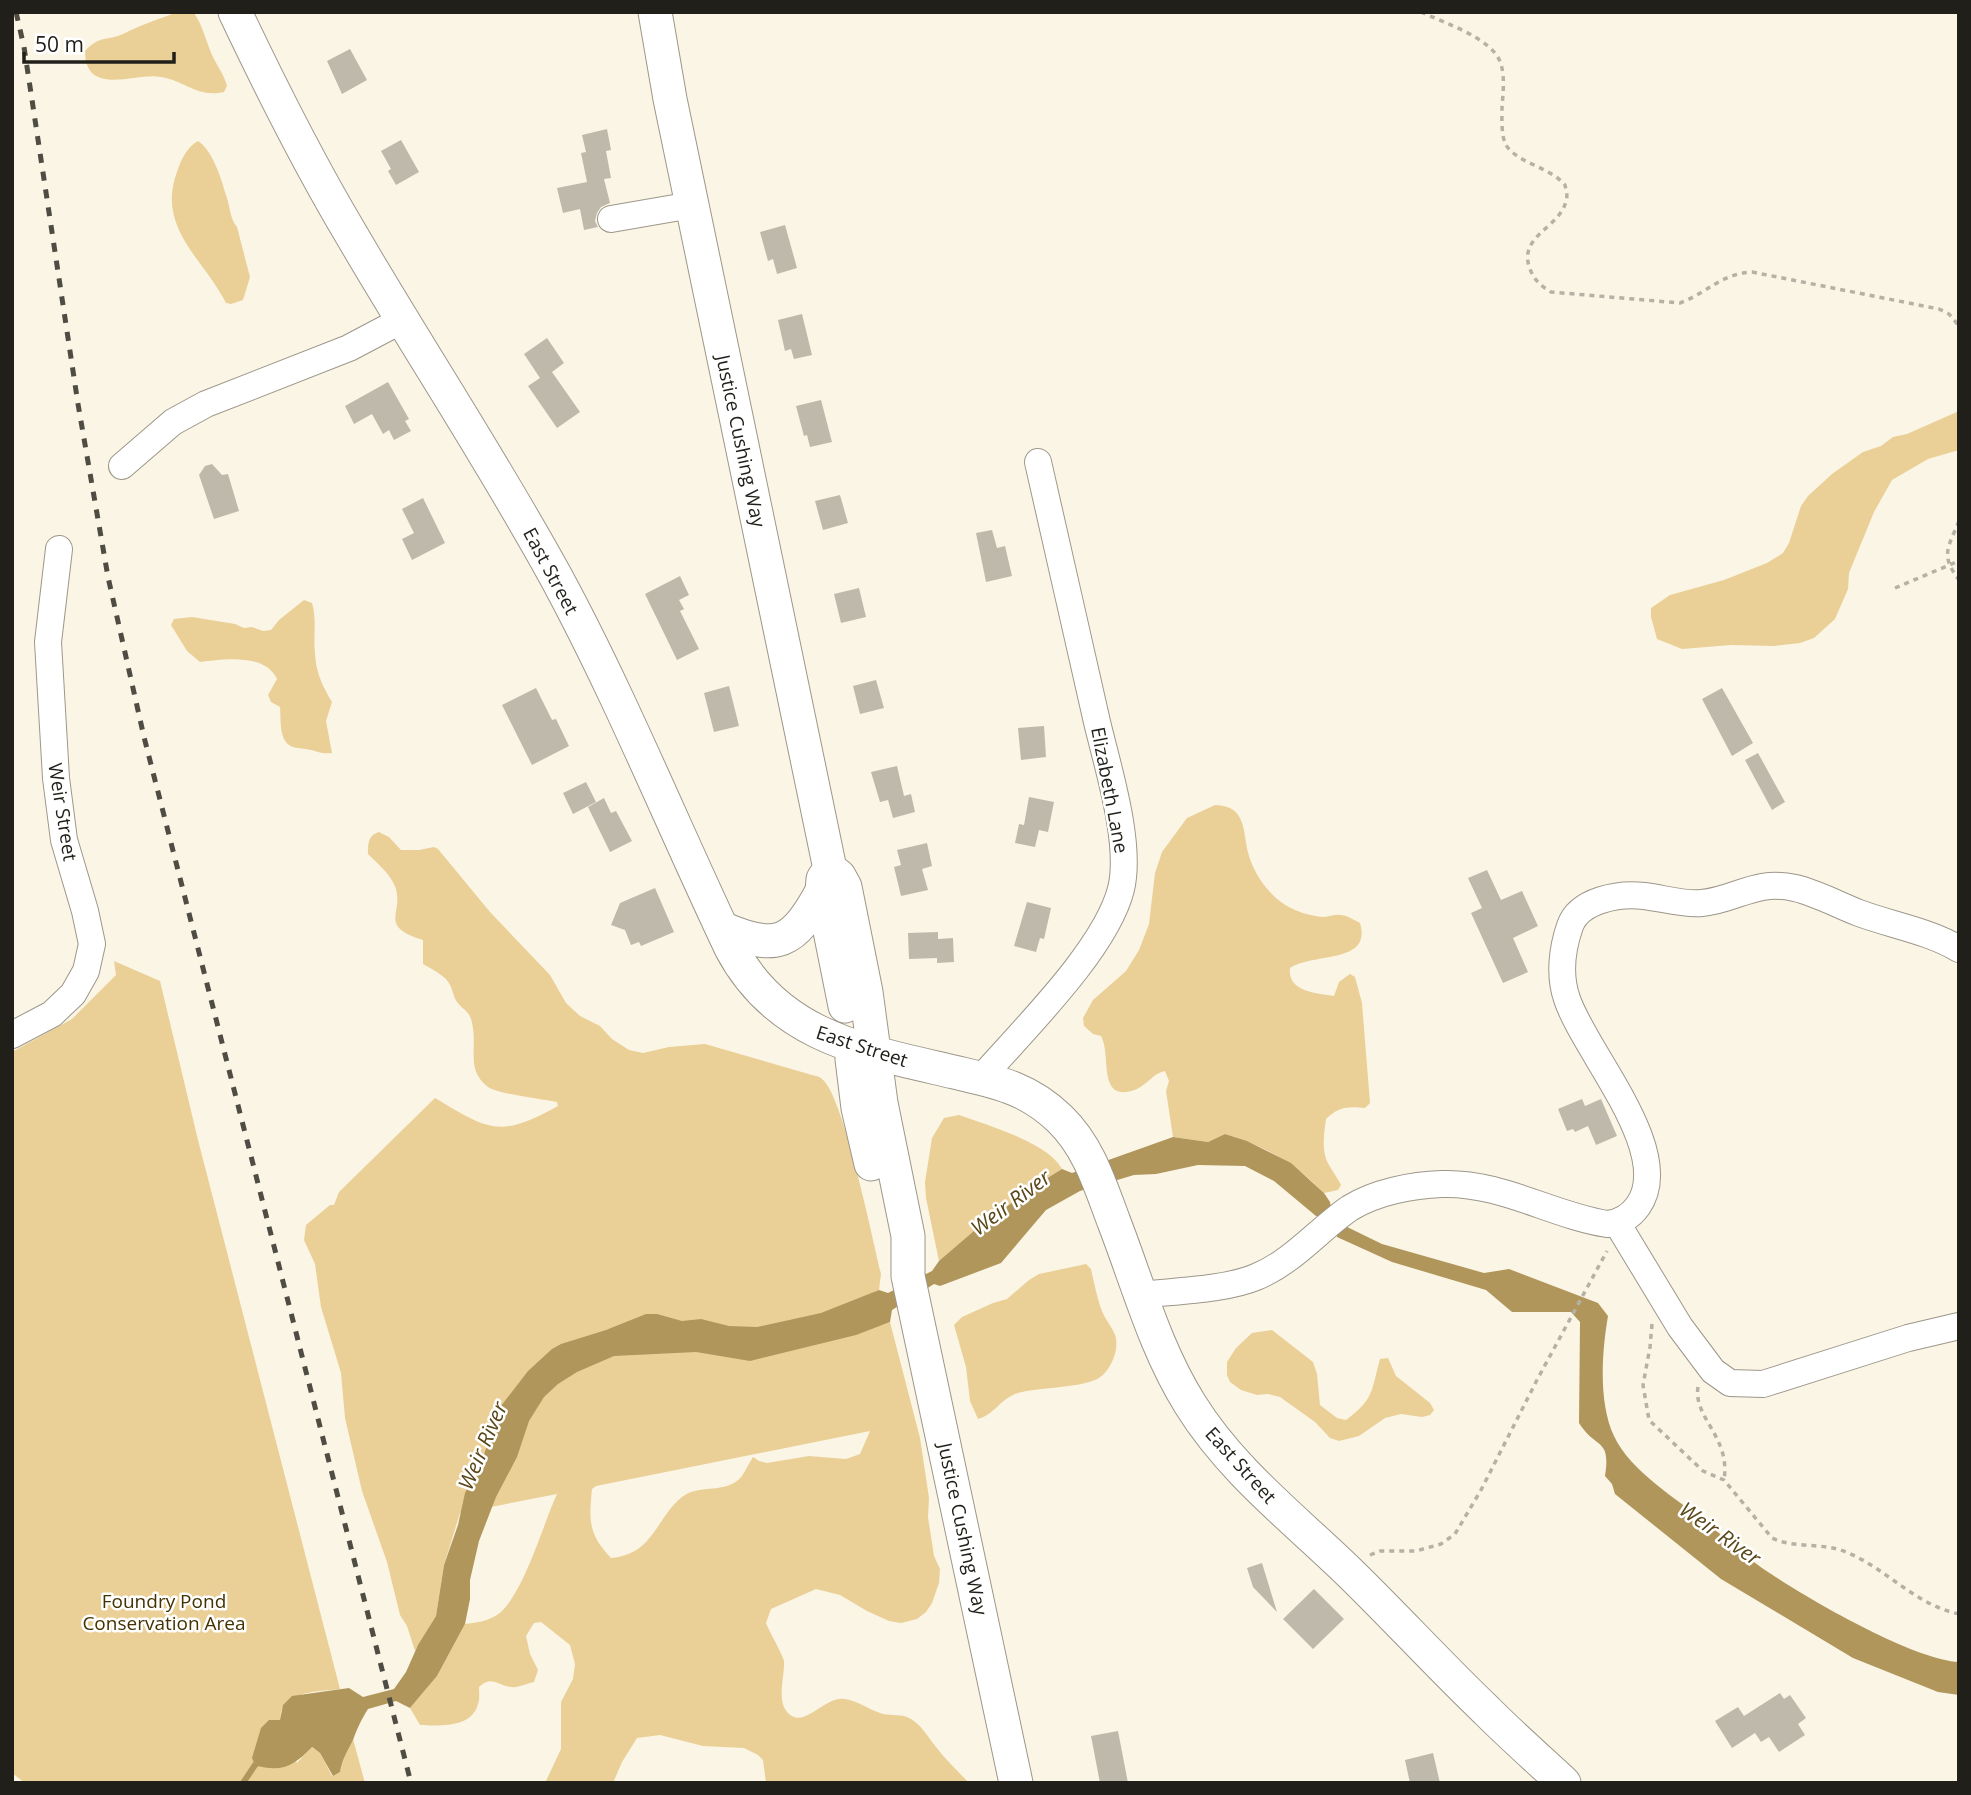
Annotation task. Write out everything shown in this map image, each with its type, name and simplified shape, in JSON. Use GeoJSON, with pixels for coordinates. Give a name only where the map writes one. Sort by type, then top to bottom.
{"type":"FeatureCollection","features":[{"type":"Feature","properties":{"kind":"main road","name":"East Street"},"geometry":{"type":"LineString","coordinates":[[235,12],[312,166],[484,453],[556,579],[612,688],[722,928],[746,974],[772,1003],[815,1031],[862,1049],[1010,1086],[1045,1105],[1075,1136],[1097,1177],[1169,1368],[1214,1438],[1272,1501],[1350,1573],[1488,1713],[1564,1783]]}},
{"type":"Feature","properties":{"kind":"main road","name":"Justice Cushing Way"},"geometry":{"type":"LineString","coordinates":[[655,12],[826,880],[839,876],[845,887],[866,992],[858,1108],[889,1238],[911,1288],[1016,1783]]}},
{"type":"Feature","properties":{"kind":"main road"},"geometry":{"type":"LineString","coordinates":[[722,928],[756,940],[778,940],[787,937],[802,924],[826,880]]}},
{"type":"Feature","properties":{"kind":"street"},"geometry":{"type":"LineString","coordinates":[[611,219],[692,205]]}},
{"type":"Feature","properties":{"kind":"street"},"geometry":{"type":"LineString","coordinates":[[122,466],[173,422],[206,404],[349,348],[402,320]]}},
{"type":"Feature","properties":{"kind":"street","name":"Elizabeth Lane"},"geometry":{"type":"LineString","coordinates":[[982,1077],[1089,950],[1121,891],[1124,870],[1116,807],[1038,462]]}},
{"type":"Feature","properties":{"kind":"street","name":"Weir Street"},"geometry":{"type":"LineString","coordinates":[[12,1035],[52,1014],[73,994],[86,971],[92,944],[64,840],[56,778],[48,642],[59,549]]}},
{"type":"Feature","properties":{"kind":"street"},"geometry":{"type":"LineString","coordinates":[[1140,1296],[1246,1281],[1278,1266],[1350,1208],[1413,1186],[1469,1185],[1499,1191],[1593,1221],[1617,1223],[1636,1209],[1648,1181],[1645,1152],[1638,1133],[1572,1012],[1564,992],[1562,968],[1569,929],[1580,911],[1590,905],[1617,897],[1641,895],[1702,903],[1744,890],[1775,886],[1795,888],[1959,950]]}},
{"type":"Feature","properties":{"kind":"street"},"geometry":{"type":"LineString","coordinates":[[1617,1223],[1680,1327],[1709,1367],[1730,1383],[1763,1384],[1908,1338],[1959,1326]]}},
{"type":"Feature","properties":{"kind":"path"},"geometry":{"type":"LineString","coordinates":[[1421,12],[1482,41],[1493,50],[1503,78],[1502,120],[1506,145],[1517,155],[1551,173],[1565,185],[1566,202],[1561,213],[1529,245],[1527,254],[1533,276],[1541,286],[1552,292],[1680,303],[1695,298],[1721,279],[1738,273],[1752,272],[1939,309],[1949,314],[1959,326]]}},
{"type":"Feature","properties":{"kind":"path"},"geometry":{"type":"LineString","coordinates":[[1959,521],[1948,548],[1948,566],[1959,580]]}},
{"type":"Feature","properties":{"kind":"path"},"geometry":{"type":"LineString","coordinates":[[1895,588],[1959,561]]}},
{"type":"Feature","properties":{"kind":"path"},"geometry":{"type":"LineString","coordinates":[[1350,1573],[1372,1553],[1416,1551],[1441,1544],[1455,1534],[1613,1241],[1617,1223]]}},
{"type":"Feature","properties":{"kind":"path"},"geometry":{"type":"LineString","coordinates":[[1651,1280],[1650,1347],[1643,1385],[1649,1420],[1703,1471],[1724,1480],[1772,1538],[1783,1544],[1814,1545],[1844,1551],[1928,1604],[1959,1614]]}},
{"type":"Feature","properties":{"kind":"path"},"geometry":{"type":"LineString","coordinates":[[1709,1367],[1699,1385],[1697,1398],[1721,1445],[1726,1470],[1724,1480]]}},
{"type":"Feature","properties":{"kind":"green space"},"geometry":{"type":"Polygon","coordinates":[[[178,12],[194,13],[197,18],[226,82],[224,92],[206,93],[161,77],[103,79],[94,74],[87,65],[85,51],[95,42],[119,36],[178,12]]]}},
{"type":"Feature","properties":{"kind":"green space"},"geometry":{"type":"Polygon","coordinates":[[[198,141],[208,151],[219,173],[250,277],[243,300],[231,304],[226,303],[185,242],[173,210],[172,192],[182,159],[198,141]]]}},
{"type":"Feature","properties":{"kind":"green space"},"geometry":{"type":"Polygon","coordinates":[[[1959,411],[1959,450],[1928,459],[1892,480],[1874,512],[1849,573],[1848,589],[1835,619],[1814,638],[1800,643],[1774,646],[1731,645],[1682,649],[1657,639],[1651,608],[1670,595],[1724,580],[1767,563],[1783,553],[1801,506],[1832,474],[1863,452],[1881,446],[1893,437],[1907,434],[1959,411]]]}},
{"type":"Feature","properties":{"kind":"green space"},"geometry":{"type":"Polygon","coordinates":[[[304,600],[312,603],[317,667],[332,702],[326,721],[332,753],[294,747],[286,742],[281,728],[280,707],[271,702],[268,695],[277,679],[271,671],[254,661],[200,662],[187,651],[171,625],[174,619],[192,617],[244,628],[271,630],[304,600]]]}},
{"type":"Feature","properties":{"kind":"green space"},"geometry":{"type":"Polygon","coordinates":[[[1215,805],[1226,806],[1238,815],[1253,866],[1264,885],[1276,898],[1302,913],[1324,917],[1343,915],[1360,923],[1361,936],[1358,945],[1350,951],[1290,968],[1290,976],[1298,987],[1334,996],[1339,982],[1350,974],[1355,977],[1362,1003],[1370,1103],[1365,1108],[1348,1107],[1339,1110],[1326,1119],[1325,1125],[1325,1154],[1341,1185],[1338,1190],[1324,1193],[1279,1157],[1225,1134],[1208,1142],[1173,1137],[1166,1091],[1169,1081],[1165,1071],[1137,1089],[1124,1092],[1116,1090],[1110,1085],[1101,1036],[1093,1034],[1084,1026],[1083,1018],[1093,1000],[1126,971],[1139,950],[1149,924],[1155,873],[1162,852],[1187,818],[1215,805]]]}},
{"type":"Feature","properties":{"kind":"green space"},"geometry":{"type":"Polygon","coordinates":[[[379,832],[389,837],[401,850],[434,847],[438,849],[490,912],[550,975],[566,1003],[629,1050],[643,1053],[669,1047],[705,1044],[819,1077],[830,1090],[848,1139],[881,1274],[879,1290],[874,1292],[882,1325],[890,1322],[920,1438],[929,1498],[928,1517],[934,1556],[940,1569],[939,1583],[926,1612],[917,1619],[901,1623],[889,1621],[867,1611],[840,1595],[816,1589],[771,1609],[766,1623],[784,1661],[782,1702],[788,1713],[801,1717],[837,1699],[845,1699],[880,1713],[907,1717],[920,1726],[969,1783],[766,1783],[763,1760],[744,1748],[703,1746],[660,1735],[637,1738],[613,1783],[545,1783],[561,1749],[561,1702],[573,1679],[575,1664],[570,1645],[541,1622],[534,1623],[526,1636],[530,1654],[538,1670],[534,1682],[514,1687],[495,1682],[484,1683],[479,1687],[475,1712],[469,1718],[454,1724],[420,1725],[410,1708],[437,1676],[465,1624],[497,1615],[515,1593],[532,1559],[557,1494],[460,1513],[444,1565],[436,1616],[415,1651],[407,1626],[400,1615],[387,1562],[362,1491],[345,1418],[341,1373],[321,1307],[315,1264],[304,1240],[306,1225],[330,1205],[334,1205],[339,1192],[435,1098],[469,1118],[495,1126],[522,1123],[558,1106],[557,1102],[493,1090],[481,1080],[474,1066],[470,1016],[456,1000],[446,980],[423,964],[423,940],[400,929],[396,923],[397,894],[394,884],[368,854],[369,840],[379,832]],[[870,1431],[596,1486],[592,1489],[590,1509],[594,1534],[611,1558],[625,1555],[645,1543],[682,1497],[697,1490],[736,1482],[753,1457],[767,1463],[809,1456],[846,1459],[860,1454],[870,1431]]]}},
{"type":"Feature","properties":{"kind":"green space","name":"Foundry Pond Conservation Area"},"geometry":{"type":"Polygon","coordinates":[[[114,961],[160,981],[198,1140],[340,1689],[311,1692],[292,1698],[281,1712],[282,1727],[297,1763],[311,1747],[320,1753],[332,1776],[340,1772],[342,1759],[353,1739],[365,1783],[25,1783],[12,1773],[12,1052],[72,1019],[116,975],[114,961]]]}},
{"type":"Feature","properties":{"kind":"green space"},"geometry":{"type":"Polygon","coordinates":[[[959,1115],[1031,1143],[1055,1160],[1062,1169],[1036,1185],[939,1261],[925,1182],[932,1138],[944,1118],[959,1115]]]}},
{"type":"Feature","properties":{"kind":"green space"},"geometry":{"type":"Polygon","coordinates":[[[1086,1264],[1091,1269],[1100,1306],[1116,1341],[1115,1353],[1107,1370],[1099,1378],[1083,1384],[1012,1395],[989,1414],[978,1419],[970,1401],[966,1367],[954,1325],[962,1317],[1007,1299],[1039,1274],[1086,1264]]]}},
{"type":"Feature","properties":{"kind":"green space"},"geometry":{"type":"Polygon","coordinates":[[[1272,1330],[1313,1362],[1320,1405],[1337,1418],[1346,1420],[1362,1406],[1373,1387],[1380,1359],[1388,1358],[1396,1376],[1430,1403],[1434,1410],[1430,1415],[1422,1417],[1401,1414],[1385,1418],[1359,1436],[1339,1441],[1330,1438],[1315,1422],[1280,1397],[1257,1395],[1241,1390],[1230,1382],[1227,1362],[1236,1348],[1252,1333],[1272,1330]]]}},
{"type":"Feature","properties":{"kind":"water"},"geometry":{"type":"Polygon","coordinates":[[[1225,1134],[1247,1141],[1291,1163],[1324,1193],[1330,1202],[1332,1213],[1343,1225],[1382,1244],[1484,1273],[1509,1269],[1598,1303],[1608,1316],[1603,1360],[1605,1408],[1621,1449],[1642,1473],[1769,1573],[1822,1605],[1883,1637],[1938,1658],[1959,1662],[1959,1695],[1938,1692],[1853,1658],[1721,1579],[1615,1494],[1612,1484],[1605,1476],[1604,1449],[1579,1423],[1580,1322],[1571,1312],[1512,1312],[1486,1290],[1392,1262],[1337,1237],[1335,1229],[1325,1219],[1316,1216],[1274,1181],[1245,1166],[1198,1165],[1156,1174],[1134,1175],[1080,1191],[1046,1210],[1001,1263],[940,1286],[934,1284],[892,1310],[890,1322],[856,1335],[750,1361],[696,1352],[614,1356],[577,1372],[558,1384],[544,1397],[529,1421],[517,1457],[496,1497],[479,1541],[470,1580],[470,1599],[465,1624],[437,1676],[410,1708],[396,1701],[368,1709],[359,1724],[340,1772],[333,1776],[320,1753],[312,1747],[293,1763],[280,1768],[255,1765],[252,1758],[261,1728],[269,1720],[280,1720],[283,1705],[292,1696],[349,1688],[363,1697],[394,1689],[436,1616],[444,1565],[458,1525],[465,1493],[481,1463],[501,1406],[528,1371],[552,1349],[646,1314],[682,1321],[701,1319],[729,1326],[757,1327],[821,1313],[879,1290],[888,1293],[932,1271],[939,1261],[974,1231],[1062,1169],[1072,1173],[1173,1137],[1208,1142],[1225,1134]]]}},
{"type":"Feature","properties":{"kind":"building"},"geometry":{"type":"Polygon","coordinates":[[[350,49],[367,80],[342,94],[327,61],[350,49]]]}},
{"type":"Feature","properties":{"kind":"building"},"geometry":{"type":"Polygon","coordinates":[[[607,129],[611,150],[606,151],[611,178],[604,179],[610,203],[601,207],[597,213],[595,221],[598,227],[584,230],[580,209],[563,213],[557,188],[587,182],[581,153],[586,152],[582,135],[607,129]]]}},
{"type":"Feature","properties":{"kind":"building"},"geometry":{"type":"Polygon","coordinates":[[[401,140],[419,172],[396,185],[381,151],[401,140]]]}},
{"type":"Feature","properties":{"kind":"building"},"geometry":{"type":"Polygon","coordinates":[[[785,225],[797,268],[777,274],[773,259],[768,261],[760,232],[785,225]]]}},
{"type":"Feature","properties":{"kind":"building"},"geometry":{"type":"Polygon","coordinates":[[[802,314],[812,355],[794,359],[791,349],[785,351],[778,320],[802,314]]]}},
{"type":"Feature","properties":{"kind":"building"},"geometry":{"type":"Polygon","coordinates":[[[547,338],[564,363],[552,372],[580,412],[557,428],[528,386],[540,378],[524,354],[547,338]]]}},
{"type":"Feature","properties":{"kind":"building"},"geometry":{"type":"Polygon","coordinates":[[[388,382],[409,419],[405,421],[411,431],[394,440],[389,430],[383,434],[372,414],[354,424],[345,406],[388,382]]]}},
{"type":"Feature","properties":{"kind":"building"},"geometry":{"type":"Polygon","coordinates":[[[821,400],[832,442],[810,447],[807,435],[804,436],[796,406],[821,400]]]}},
{"type":"Feature","properties":{"kind":"building"},"geometry":{"type":"Polygon","coordinates":[[[212,464],[222,475],[228,474],[239,511],[214,519],[199,475],[205,466],[212,464]]]}},
{"type":"Feature","properties":{"kind":"building"},"geometry":{"type":"Polygon","coordinates":[[[840,495],[848,523],[823,530],[815,501],[840,495]]]}},
{"type":"Feature","properties":{"kind":"building"},"geometry":{"type":"Polygon","coordinates":[[[423,498],[445,543],[412,560],[402,539],[414,533],[402,509],[423,498]]]}},
{"type":"Feature","properties":{"kind":"building"},"geometry":{"type":"Polygon","coordinates":[[[992,530],[997,548],[1005,546],[1012,576],[986,582],[976,533],[992,530]]]}},
{"type":"Feature","properties":{"kind":"building"},"geometry":{"type":"Polygon","coordinates":[[[680,576],[689,595],[679,600],[684,609],[680,611],[699,649],[677,660],[645,594],[680,576]]]}},
{"type":"Feature","properties":{"kind":"building"},"geometry":{"type":"Polygon","coordinates":[[[859,588],[866,617],[841,623],[834,594],[859,588]]]}},
{"type":"Feature","properties":{"kind":"building"},"geometry":{"type":"Polygon","coordinates":[[[876,680],[884,708],[860,714],[853,686],[876,680]]]}},
{"type":"Feature","properties":{"kind":"building"},"geometry":{"type":"Polygon","coordinates":[[[729,686],[739,726],[714,732],[704,693],[729,686]]]}},
{"type":"Feature","properties":{"kind":"building"},"geometry":{"type":"Polygon","coordinates":[[[536,688],[569,746],[532,765],[502,705],[536,688]]]}},
{"type":"Feature","properties":{"kind":"building"},"geometry":{"type":"Polygon","coordinates":[[[1722,688],[1753,743],[1732,756],[1702,699],[1722,688]]]}},
{"type":"Feature","properties":{"kind":"building"},"geometry":{"type":"Polygon","coordinates":[[[1044,726],[1046,757],[1021,760],[1018,728],[1044,726]]]}},
{"type":"Feature","properties":{"kind":"building"},"geometry":{"type":"Polygon","coordinates":[[[1758,753],[1785,802],[1772,810],[1745,760],[1758,753]]]}},
{"type":"Feature","properties":{"kind":"building"},"geometry":{"type":"Polygon","coordinates":[[[897,766],[904,796],[911,794],[915,812],[893,818],[888,800],[880,802],[871,772],[897,766]]]}},
{"type":"Feature","properties":{"kind":"building"},"geometry":{"type":"Polygon","coordinates":[[[586,782],[596,802],[573,814],[563,793],[586,782]]]}},
{"type":"Feature","properties":{"kind":"building"},"geometry":{"type":"Polygon","coordinates":[[[1029,797],[1054,802],[1048,832],[1039,830],[1035,847],[1015,843],[1019,824],[1024,825],[1029,797]]]}},
{"type":"Feature","properties":{"kind":"building"},"geometry":{"type":"Polygon","coordinates":[[[604,798],[611,813],[616,811],[632,841],[610,852],[588,807],[604,798]]]}},
{"type":"Feature","properties":{"kind":"building"},"geometry":{"type":"Polygon","coordinates":[[[927,843],[932,866],[922,869],[928,890],[901,896],[894,867],[901,865],[897,850],[927,843]]]}},
{"type":"Feature","properties":{"kind":"building"},"geometry":{"type":"Polygon","coordinates":[[[1487,870],[1501,900],[1522,891],[1538,926],[1513,938],[1528,972],[1503,983],[1471,913],[1482,908],[1468,878],[1487,870]]]}},
{"type":"Feature","properties":{"kind":"building"},"geometry":{"type":"Polygon","coordinates":[[[655,888],[674,932],[641,946],[639,942],[631,945],[625,930],[611,925],[620,903],[655,888]]]}},
{"type":"Feature","properties":{"kind":"building"},"geometry":{"type":"Polygon","coordinates":[[[1027,902],[1051,908],[1044,939],[1040,938],[1036,952],[1014,946],[1027,902]]]}},
{"type":"Feature","properties":{"kind":"building"},"geometry":{"type":"Polygon","coordinates":[[[938,932],[938,939],[953,938],[954,962],[937,963],[937,958],[909,959],[908,933],[938,932]]]}},
{"type":"Feature","properties":{"kind":"building"},"geometry":{"type":"Polygon","coordinates":[[[1582,1099],[1585,1106],[1601,1099],[1617,1136],[1596,1145],[1588,1126],[1575,1132],[1573,1129],[1567,1131],[1558,1109],[1582,1099]]]}},
{"type":"Feature","properties":{"kind":"building"},"geometry":{"type":"Polygon","coordinates":[[[1262,1563],[1277,1612],[1253,1587],[1247,1568],[1262,1563]]]}},
{"type":"Feature","properties":{"kind":"building"},"geometry":{"type":"Polygon","coordinates":[[[1314,1589],[1344,1619],[1313,1649],[1283,1619],[1314,1589]]]}},
{"type":"Feature","properties":{"kind":"building"},"geometry":{"type":"Polygon","coordinates":[[[1780,1693],[1784,1699],[1790,1695],[1806,1718],[1798,1724],[1805,1735],[1779,1752],[1769,1737],[1761,1742],[1755,1733],[1732,1748],[1715,1721],[1738,1707],[1744,1716],[1780,1693]]]}},
{"type":"Feature","properties":{"kind":"building"},"geometry":{"type":"Polygon","coordinates":[[[1118,1731],[1128,1783],[1100,1783],[1091,1736],[1118,1731]]]}},
{"type":"Feature","properties":{"kind":"building"},"geometry":{"type":"Polygon","coordinates":[[[1433,1753],[1440,1783],[1410,1783],[1405,1760],[1433,1753]]]}},
{"type":"Feature","properties":{"kind":"waterway","name":"Weir River"},"geometry":{"type":"LineString","coordinates":[[243,1783],[255,1765],[262,1760]]}},
{"type":"Feature","properties":{"kind":"railway"},"geometry":{"type":"LineString","coordinates":[[16,12],[24,47],[78,404],[108,577],[144,737],[411,1783]]}}]}
